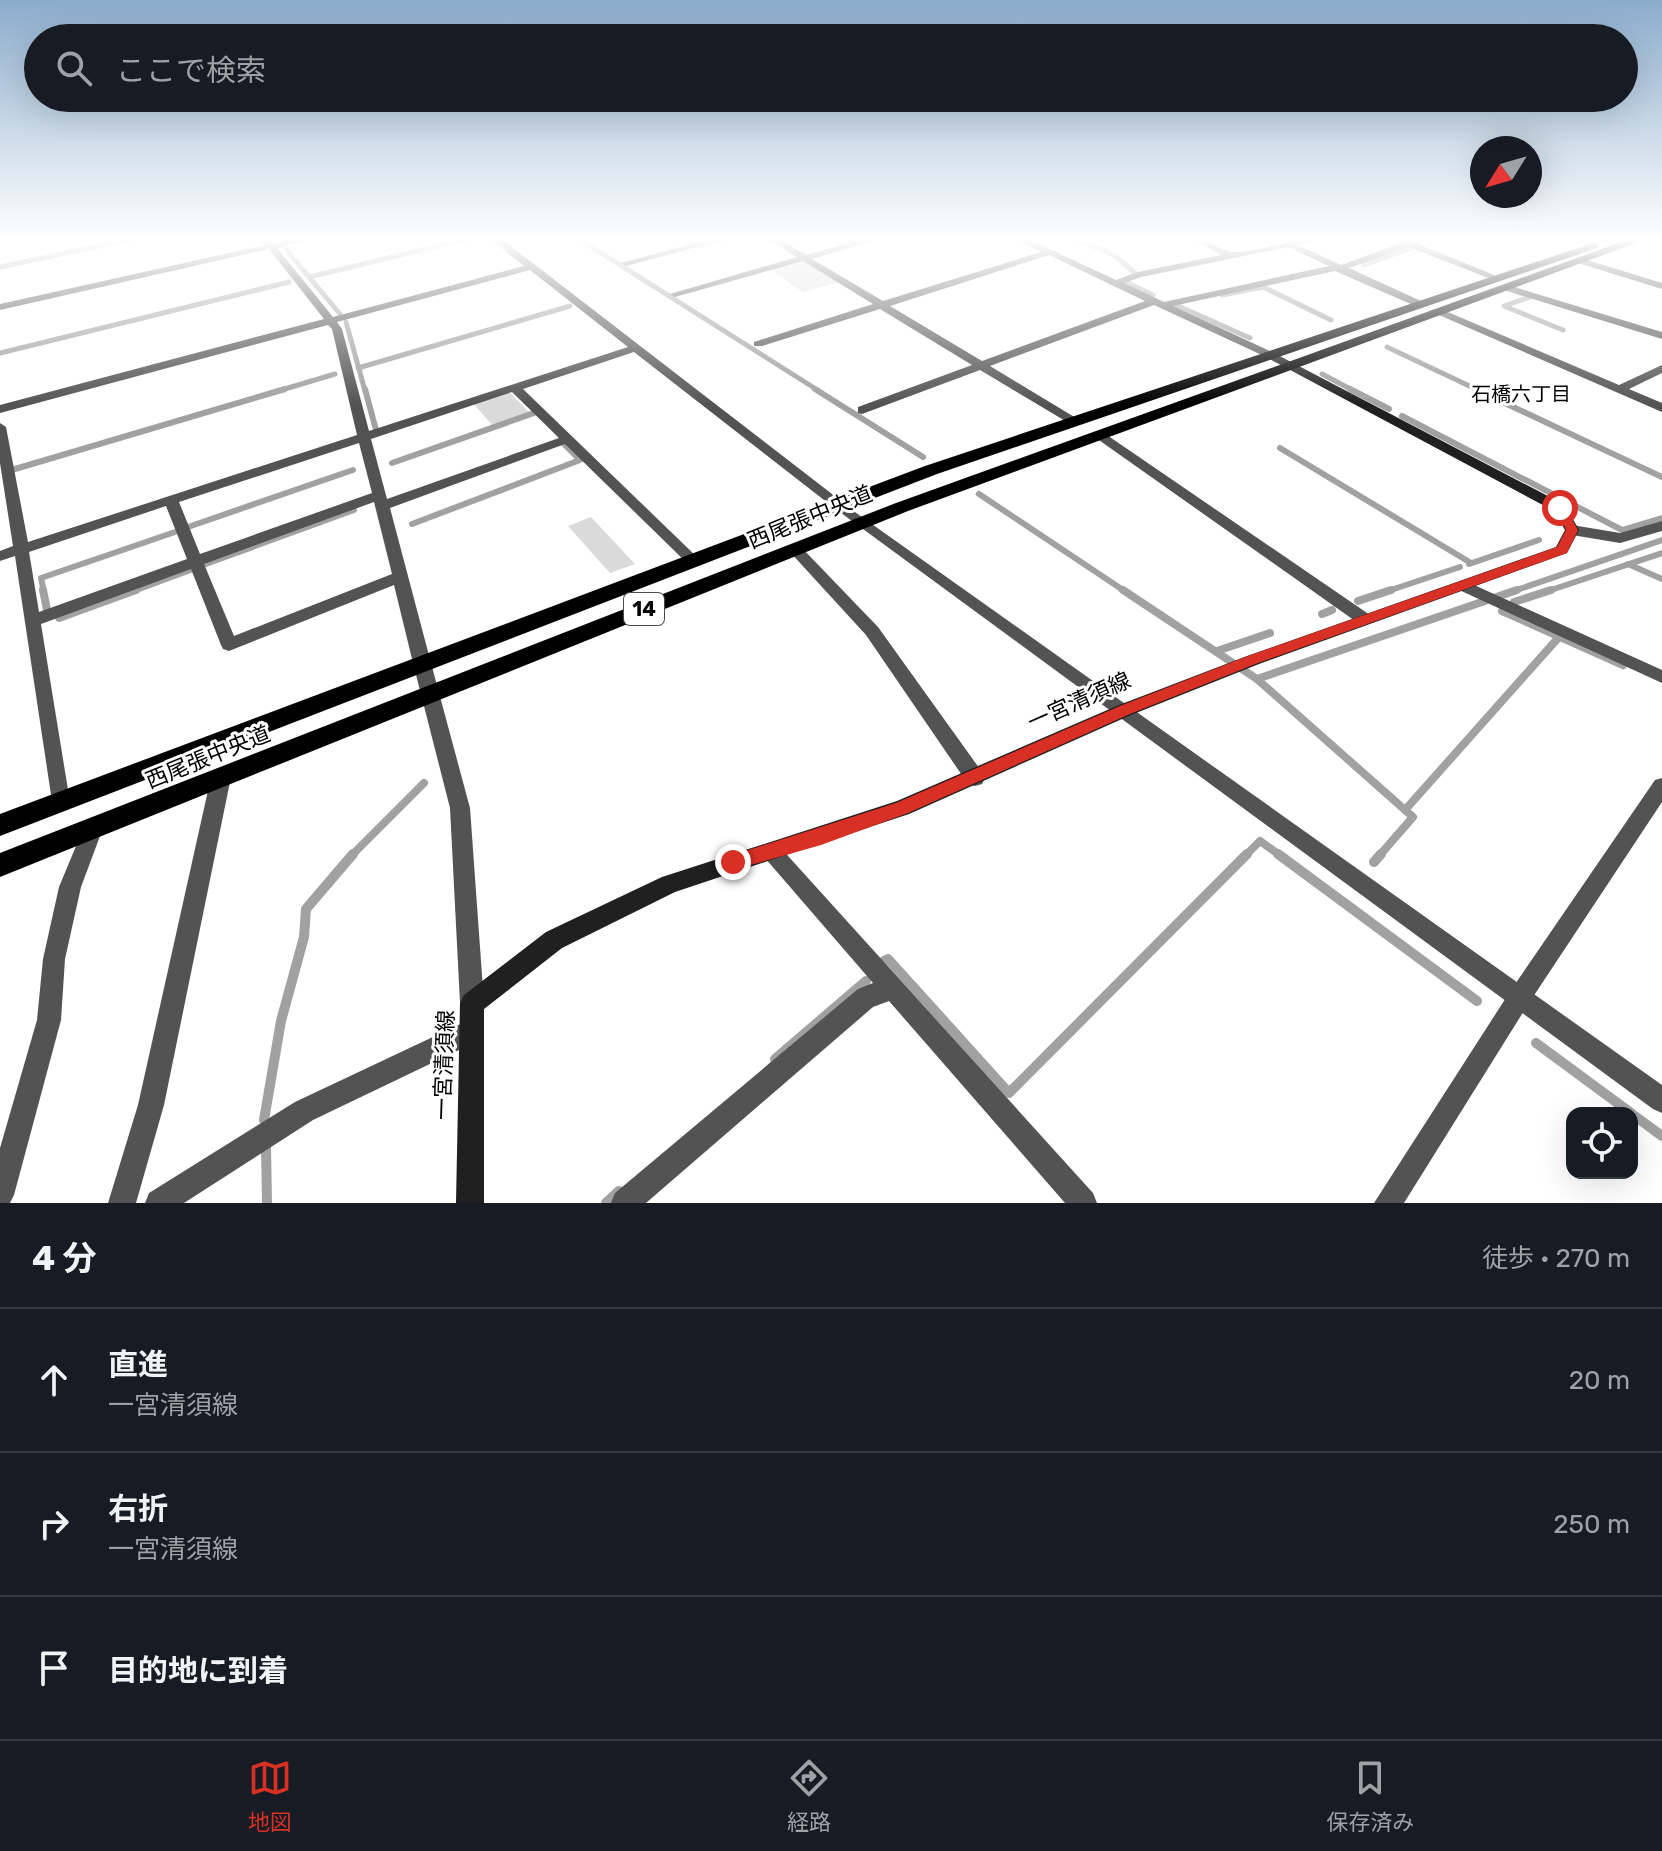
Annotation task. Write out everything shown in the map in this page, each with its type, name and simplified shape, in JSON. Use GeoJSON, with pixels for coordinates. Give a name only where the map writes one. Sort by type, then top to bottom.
{"type":"FeatureCollection","features":[{"type":"Feature","properties":{"kind":"main road","name":"西尾張中央道"},"geometry":{"type":"LineString","coordinates":[[0,825],[838,504],[1446,293]]}},
{"type":"Feature","properties":{"kind":"main road","name":"西尾張中央道"},"geometry":{"type":"LineString","coordinates":[[0,865],[862,523],[1499,293]]}},
{"type":"Feature","properties":{"kind":"main road"},"geometry":{"type":"LineString","coordinates":[[1268,354],[1560,508],[1572,530]]}},
{"type":"Feature","properties":{"kind":"main road","name":"一宮清須線"},"geometry":{"type":"LineString","coordinates":[[470,1203],[472,1003],[554,940],[670,884],[902,808],[1125,710],[1364,619],[1562,550],[1572,530]]}},
{"type":"Feature","properties":{"kind":"street"},"geometry":{"type":"LineString","coordinates":[[0,307],[57,293]]}},
{"type":"Feature","properties":{"kind":"street"},"geometry":{"type":"LineString","coordinates":[[310,293],[332,320],[460,808],[472,1003]]}},
{"type":"Feature","properties":{"kind":"street"},"geometry":{"type":"LineString","coordinates":[[0,409],[433,293]]}},
{"type":"Feature","properties":{"kind":"street"},"geometry":{"type":"LineString","coordinates":[[565,293],[862,523],[1662,1100]]}},
{"type":"Feature","properties":{"kind":"street"},"geometry":{"type":"LineString","coordinates":[[863,293],[1072,421]]}},
{"type":"Feature","properties":{"kind":"street"},"geometry":{"type":"LineString","coordinates":[[758,344],[920,293]]}},
{"type":"Feature","properties":{"kind":"street"},"geometry":{"type":"LineString","coordinates":[[1137,293],[1268,354]]}},
{"type":"Feature","properties":{"kind":"street"},"geometry":{"type":"LineString","coordinates":[[862,410],[1158,303],[1208,293]]}},
{"type":"Feature","properties":{"kind":"street"},"geometry":{"type":"LineString","coordinates":[[1394,293],[1417,303]]}},
{"type":"Feature","properties":{"kind":"street"},"geometry":{"type":"LineString","coordinates":[[1524,293],[1662,336]]}},
{"type":"Feature","properties":{"kind":"street"},"geometry":{"type":"LineString","coordinates":[[1443,313],[1662,408]]}},
{"type":"Feature","properties":{"kind":"street"},"geometry":{"type":"LineString","coordinates":[[0,556],[635,348]]}},
{"type":"Feature","properties":{"kind":"street"},"geometry":{"type":"LineString","coordinates":[[1619,390],[1662,368]]}},
{"type":"Feature","properties":{"kind":"street"},"geometry":{"type":"LineString","coordinates":[[514,387],[693,561]]}},
{"type":"Feature","properties":{"kind":"street"},"geometry":{"type":"LineString","coordinates":[[0,427],[23,548],[60,802]]}},
{"type":"Feature","properties":{"kind":"street"},"geometry":{"type":"LineString","coordinates":[[1101,435],[1364,619]]}},
{"type":"Feature","properties":{"kind":"street"},"geometry":{"type":"LineString","coordinates":[[32,621],[196,562],[568,439]]}},
{"type":"Feature","properties":{"kind":"street"},"geometry":{"type":"LineString","coordinates":[[171,500],[229,645],[400,577]]}},
{"type":"Feature","properties":{"kind":"street"},"geometry":{"type":"LineString","coordinates":[[1572,530],[1620,538],[1662,526]]}},
{"type":"Feature","properties":{"kind":"street"},"geometry":{"type":"LineString","coordinates":[[795,549],[872,631],[975,778]]}},
{"type":"Feature","properties":{"kind":"street"},"geometry":{"type":"LineString","coordinates":[[1463,585],[1662,677]]}},
{"type":"Feature","properties":{"kind":"street"},"geometry":{"type":"LineString","coordinates":[[122,1203],[151,1105],[221,777]]}},
{"type":"Feature","properties":{"kind":"street"},"geometry":{"type":"LineString","coordinates":[[1388,1203],[1519,998],[1662,786]]}},
{"type":"Feature","properties":{"kind":"street"},"geometry":{"type":"LineString","coordinates":[[0,1195],[49,1020],[54,959],[70,887],[93,828]]}},
{"type":"Feature","properties":{"kind":"street"},"geometry":{"type":"LineString","coordinates":[[772,852],[1083,1203]]}},
{"type":"Feature","properties":{"kind":"street"},"geometry":{"type":"LineString","coordinates":[[625,1203],[866,997],[892,989]]}},
{"type":"Feature","properties":{"kind":"street"},"geometry":{"type":"LineString","coordinates":[[159,1203],[304,1111],[352,1085],[471,1031]]}},
{"type":"Feature","properties":{"kind":"shaded area"},"geometry":{"type":"Polygon","coordinates":[[[508,391],[530,413],[493,426],[473,403],[508,391]]]}},
{"type":"Feature","properties":{"kind":"shaded area"},"geometry":{"type":"Polygon","coordinates":[[[591,517],[635,564],[610,573],[568,526],[591,517]]]}},
{"type":"Feature","properties":{"kind":"waterway"},"geometry":{"type":"LineString","coordinates":[[0,353],[244,293]]}},
{"type":"Feature","properties":{"kind":"waterway"},"geometry":{"type":"LineString","coordinates":[[323,293],[340,314]]}},
{"type":"Feature","properties":{"kind":"waterway"},"geometry":{"type":"LineString","coordinates":[[665,293],[819,391]]}},
{"type":"Feature","properties":{"kind":"waterway"},"geometry":{"type":"LineString","coordinates":[[1149,293],[1153,295]]}},
{"type":"Feature","properties":{"kind":"waterway"},"geometry":{"type":"LineString","coordinates":[[1222,295],[1232,293]]}},
{"type":"Feature","properties":{"kind":"waterway"},"geometry":{"type":"LineString","coordinates":[[1276,293],[1331,320]]}},
{"type":"Feature","properties":{"kind":"waterway"},"geometry":{"type":"LineString","coordinates":[[1530,297],[1504,306],[1563,330]]}},
{"type":"Feature","properties":{"kind":"waterway"},"geometry":{"type":"LineString","coordinates":[[1176,305],[1250,338]]}},
{"type":"Feature","properties":{"kind":"waterway"},"geometry":{"type":"LineString","coordinates":[[359,368],[570,306]]}},
{"type":"Feature","properties":{"kind":"waterway"},"geometry":{"type":"LineString","coordinates":[[346,322],[359,368]]}},
{"type":"Feature","properties":{"kind":"waterway"},"geometry":{"type":"LineString","coordinates":[[1387,347],[1480,391]]}},
{"type":"Feature","properties":{"kind":"waterway"},"geometry":{"type":"LineString","coordinates":[[359,368],[365,391]]}},
{"type":"Feature","properties":{"kind":"waterway"},"geometry":{"type":"LineString","coordinates":[[278,391],[335,374]]}},
{"type":"Feature","properties":{"kind":"waterway"},"geometry":{"type":"LineString","coordinates":[[1322,374],[1354,391]]}},
{"type":"Feature","properties":{"kind":"waterway"},"geometry":{"type":"LineString","coordinates":[[15,469],[285,389]]}},
{"type":"Feature","properties":{"kind":"waterway"},"geometry":{"type":"LineString","coordinates":[[365,389],[376,430]]}},
{"type":"Feature","properties":{"kind":"waterway"},"geometry":{"type":"LineString","coordinates":[[815,389],[923,457]]}},
{"type":"Feature","properties":{"kind":"waterway"},"geometry":{"type":"LineString","coordinates":[[1350,389],[1389,409]]}},
{"type":"Feature","properties":{"kind":"waterway"},"geometry":{"type":"LineString","coordinates":[[1475,389],[1662,477]]}},
{"type":"Feature","properties":{"kind":"waterway"},"geometry":{"type":"LineString","coordinates":[[392,463],[534,413]]}},
{"type":"Feature","properties":{"kind":"waterway"},"geometry":{"type":"LineString","coordinates":[[1402,416],[1622,530],[1662,518]]}},
{"type":"Feature","properties":{"kind":"waterway"},"geometry":{"type":"LineString","coordinates":[[412,524],[580,460],[563,443]]}},
{"type":"Feature","properties":{"kind":"waterway"},"geometry":{"type":"LineString","coordinates":[[1280,448],[1471,563]]}},
{"type":"Feature","properties":{"kind":"waterway"},"geometry":{"type":"LineString","coordinates":[[188,527],[353,470]]}},
{"type":"Feature","properties":{"kind":"waterway"},"geometry":{"type":"LineString","coordinates":[[979,494],[1123,590]]}},
{"type":"Feature","properties":{"kind":"waterway"},"geometry":{"type":"LineString","coordinates":[[203,565],[354,510]]}},
{"type":"Feature","properties":{"kind":"waterway"},"geometry":{"type":"LineString","coordinates":[[44,592],[41,578],[175,532]]}},
{"type":"Feature","properties":{"kind":"waterway"},"geometry":{"type":"LineString","coordinates":[[1469,564],[1539,540]]}},
{"type":"Feature","properties":{"kind":"waterway"},"geometry":{"type":"LineString","coordinates":[[1511,592],[1662,540]]}},
{"type":"Feature","properties":{"kind":"waterway"},"geometry":{"type":"LineString","coordinates":[[1628,564],[1662,553]]}},
{"type":"Feature","properties":{"kind":"waterway"},"geometry":{"type":"LineString","coordinates":[[1551,590],[1628,564]]}},
{"type":"Feature","properties":{"kind":"waterway"},"geometry":{"type":"LineString","coordinates":[[1628,564],[1662,579]]}},
{"type":"Feature","properties":{"kind":"waterway"},"geometry":{"type":"LineString","coordinates":[[1358,601],[1460,567]]}},
{"type":"Feature","properties":{"kind":"waterway"},"geometry":{"type":"LineString","coordinates":[[131,592],[193,569]]}},
{"type":"Feature","properties":{"kind":"waterway"},"geometry":{"type":"LineString","coordinates":[[43,590],[47,610]]}},
{"type":"Feature","properties":{"kind":"waterway"},"geometry":{"type":"LineString","coordinates":[[59,618],[136,590]]}},
{"type":"Feature","properties":{"kind":"waterway"},"geometry":{"type":"LineString","coordinates":[[1123,590],[1257,679]]}},
{"type":"Feature","properties":{"kind":"waterway"},"geometry":{"type":"LineString","coordinates":[[1257,679],[1517,590]]}},
{"type":"Feature","properties":{"kind":"waterway"},"geometry":{"type":"LineString","coordinates":[[1514,602],[1551,590]]}},
{"type":"Feature","properties":{"kind":"waterway"},"geometry":{"type":"LineString","coordinates":[[1545,592],[1551,590]]}},
{"type":"Feature","properties":{"kind":"waterway"},"geometry":{"type":"LineString","coordinates":[[1322,614],[1332,610]]}},
{"type":"Feature","properties":{"kind":"waterway"},"geometry":{"type":"LineString","coordinates":[[1502,611],[1623,665]]}},
{"type":"Feature","properties":{"kind":"waterway"},"geometry":{"type":"LineString","coordinates":[[1217,651],[1270,633]]}},
{"type":"Feature","properties":{"kind":"waterway"},"geometry":{"type":"LineString","coordinates":[[1405,810],[1559,637]]}},
{"type":"Feature","properties":{"kind":"waterway"},"geometry":{"type":"LineString","coordinates":[[1257,679],[1405,810]]}},
{"type":"Feature","properties":{"kind":"waterway"},"geometry":{"type":"LineString","coordinates":[[353,854],[424,783]]}},
{"type":"Feature","properties":{"kind":"waterway"},"geometry":{"type":"LineString","coordinates":[[1379,856],[1413,817],[1405,810]]}},
{"type":"Feature","properties":{"kind":"waterway"},"geometry":{"type":"LineString","coordinates":[[1247,854],[1260,841],[1281,856]]}},
{"type":"Feature","properties":{"kind":"waterway"},"geometry":{"type":"LineString","coordinates":[[264,1120],[281,1021],[304,937],[306,909],[353,854]]}},
{"type":"Feature","properties":{"kind":"waterway"},"geometry":{"type":"LineString","coordinates":[[884,961],[888,959],[1009,1093],[1247,854]]}},
{"type":"Feature","properties":{"kind":"waterway"},"geometry":{"type":"LineString","coordinates":[[1278,854],[1477,1001]]}},
{"type":"Feature","properties":{"kind":"waterway"},"geometry":{"type":"LineString","coordinates":[[1374,862],[1381,854]]}},
{"type":"Feature","properties":{"kind":"waterway"},"geometry":{"type":"LineString","coordinates":[[775,1059],[866,981]]}},
{"type":"Feature","properties":{"kind":"waterway"},"geometry":{"type":"LineString","coordinates":[[1536,1043],[1623,1107]]}},
{"type":"Feature","properties":{"kind":"waterway"},"geometry":{"type":"LineString","coordinates":[[1638,1118],[1662,1136]]}},
{"type":"Feature","properties":{"kind":"waterway"},"geometry":{"type":"LineString","coordinates":[[266,1147],[267,1203]]}},
{"type":"Feature","properties":{"kind":"waterway"},"geometry":{"type":"LineString","coordinates":[[606,1203],[619,1191]]}},
{"type":"Feature","properties":{"kind":"district","name":"石橋六丁目"},"geometry":{"type":"Point","coordinates":[1521,394]}},
{"type":"Feature","properties":{"kind":"route"},"geometry":{"type":"LineString","coordinates":[[733,862],[821,837],[902,808],[1125,710],[1364,619],[1562,550],[1572,530],[1560,508]]}}]}
